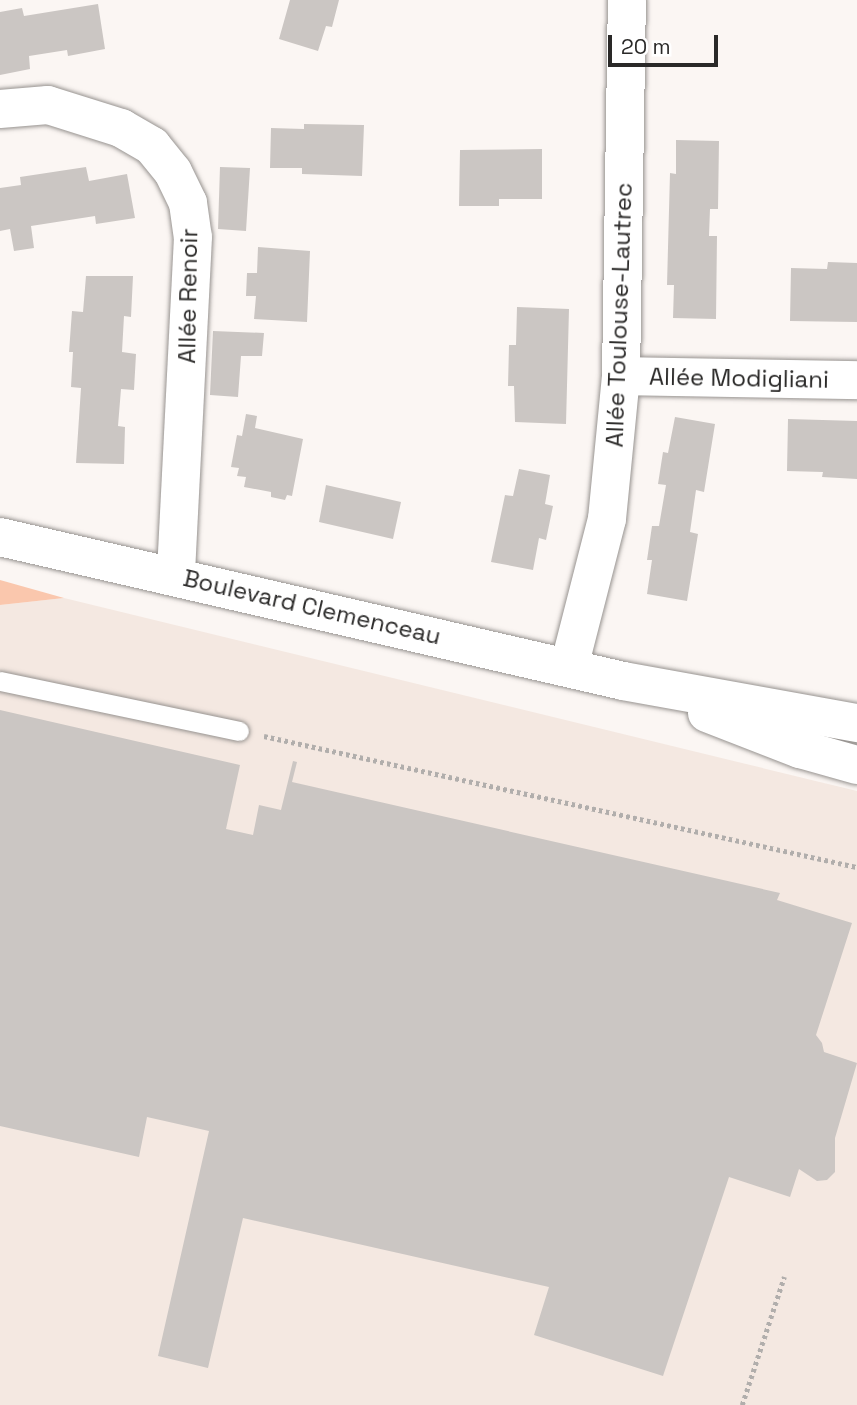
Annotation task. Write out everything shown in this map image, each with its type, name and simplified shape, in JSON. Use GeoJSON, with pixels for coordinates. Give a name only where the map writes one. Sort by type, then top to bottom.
{"type":"FeatureCollection","features":[{"type":"Feature","properties":{"kind":"street","name":"Allée Toulouse-Lautrec"},"geometry":{"type":"LineString","coordinates":[[569,667],[607,519],[621,376],[627,0]]}},
{"type":"Feature","properties":{"kind":"street","name":"Allée Renoir"},"geometry":{"type":"LineString","coordinates":[[0,109],[48,106],[121,128],[152,146],[173,172],[188,203],[193,237],[176,576]]}},
{"type":"Feature","properties":{"kind":"street","name":"Allée Modigliani"},"geometry":{"type":"LineString","coordinates":[[621,376],[857,380]]}},
{"type":"Feature","properties":{"kind":"street","name":"Boulevard Clemenceau"},"geometry":{"type":"LineString","coordinates":[[0,537],[623,681],[857,723]]}},
{"type":"Feature","properties":{"kind":"street","name":"Boulevard Clemenceau"},"geometry":{"type":"LineString","coordinates":[[623,681],[800,749],[857,765]]}},
{"type":"Feature","properties":{"kind":"lane"},"geometry":{"type":"LineString","coordinates":[[0,681],[239,730]]}},
{"type":"Feature","properties":{"kind":"path"},"geometry":{"type":"LineString","coordinates":[[239,730],[857,867]]}},
{"type":"Feature","properties":{"kind":"path"},"geometry":{"type":"LineString","coordinates":[[743,1405],[784,1277]]}},
{"type":"Feature","properties":{"kind":"shaded area"},"geometry":{"type":"Polygon","coordinates":[[[0,580],[64,598],[0,605],[0,580]]]}},
{"type":"Feature","properties":{"kind":"shaded area"},"geometry":{"type":"Polygon","coordinates":[[[64,598],[857,791],[857,1405],[0,1405],[0,605],[64,598]]]}},
{"type":"Feature","properties":{"kind":"building"},"geometry":{"type":"Polygon","coordinates":[[[290,0],[339,0],[332,27],[326,26],[318,51],[279,39],[290,0]]]}},
{"type":"Feature","properties":{"kind":"building"},"geometry":{"type":"Polygon","coordinates":[[[98,4],[105,49],[68,56],[67,50],[29,56],[30,69],[0,75],[0,12],[22,8],[24,16],[98,4]]]}},
{"type":"Feature","properties":{"kind":"building"},"geometry":{"type":"Polygon","coordinates":[[[304,124],[364,125],[362,176],[302,174],[302,168],[270,168],[271,128],[304,129],[304,124]]]}},
{"type":"Feature","properties":{"kind":"building"},"geometry":{"type":"Polygon","coordinates":[[[676,140],[719,141],[718,209],[710,209],[709,236],[717,236],[716,319],[673,318],[674,285],[667,285],[670,173],[676,174],[676,140]]]}},
{"type":"Feature","properties":{"kind":"building"},"geometry":{"type":"Polygon","coordinates":[[[542,149],[542,199],[499,199],[499,206],[459,206],[460,150],[542,149]]]}},
{"type":"Feature","properties":{"kind":"building"},"geometry":{"type":"Polygon","coordinates":[[[86,167],[89,181],[127,174],[135,218],[96,224],[95,216],[31,226],[34,248],[14,251],[10,229],[0,231],[0,188],[21,185],[20,177],[86,167]]]}},
{"type":"Feature","properties":{"kind":"building"},"geometry":{"type":"Polygon","coordinates":[[[220,167],[250,168],[246,231],[218,229],[220,167]]]}},
{"type":"Feature","properties":{"kind":"building"},"geometry":{"type":"Polygon","coordinates":[[[258,247],[310,251],[307,322],[254,319],[256,296],[246,296],[247,273],[257,273],[258,247]]]}},
{"type":"Feature","properties":{"kind":"building"},"geometry":{"type":"Polygon","coordinates":[[[828,262],[857,263],[857,322],[790,321],[791,268],[827,269],[828,262]]]}},
{"type":"Feature","properties":{"kind":"building"},"geometry":{"type":"Polygon","coordinates":[[[86,276],[133,276],[131,317],[124,316],[122,352],[136,354],[134,390],[121,389],[118,426],[125,427],[124,464],[76,463],[81,388],[71,387],[73,352],[69,352],[72,311],[83,312],[86,276]]]}},
{"type":"Feature","properties":{"kind":"building"},"geometry":{"type":"Polygon","coordinates":[[[517,307],[569,309],[566,424],[515,422],[514,386],[508,386],[509,345],[516,345],[517,307]]]}},
{"type":"Feature","properties":{"kind":"building"},"geometry":{"type":"Polygon","coordinates":[[[213,331],[264,333],[262,356],[241,356],[238,397],[210,395],[213,331]]]}},
{"type":"Feature","properties":{"kind":"building"},"geometry":{"type":"Polygon","coordinates":[[[246,414],[257,416],[255,428],[303,439],[292,496],[287,495],[285,500],[271,497],[271,492],[244,487],[246,477],[237,476],[239,468],[231,467],[237,435],[242,436],[246,414]]]}},
{"type":"Feature","properties":{"kind":"building"},"geometry":{"type":"Polygon","coordinates":[[[675,417],[715,424],[704,492],[696,490],[690,532],[698,534],[687,601],[647,594],[652,560],[647,560],[652,526],[659,526],[666,485],[658,484],[663,452],[668,453],[675,417]]]}},
{"type":"Feature","properties":{"kind":"building"},"geometry":{"type":"Polygon","coordinates":[[[788,419],[857,421],[857,479],[822,477],[823,472],[787,471],[788,419]]]}},
{"type":"Feature","properties":{"kind":"building"},"geometry":{"type":"Polygon","coordinates":[[[519,469],[550,475],[545,504],[553,506],[546,540],[539,538],[533,570],[491,562],[505,495],[513,496],[519,469]]]}},
{"type":"Feature","properties":{"kind":"building"},"geometry":{"type":"Polygon","coordinates":[[[326,485],[401,502],[393,539],[319,522],[326,485]]]}},
{"type":"Feature","properties":{"kind":"building"},"geometry":{"type":"Polygon","coordinates":[[[0,710],[240,765],[226,829],[253,835],[259,805],[281,810],[293,761],[297,762],[292,782],[780,893],[777,900],[852,923],[816,1035],[824,1052],[857,1063],[835,1138],[835,1172],[827,1180],[817,1181],[799,1169],[790,1197],[729,1177],[663,1376],[534,1335],[549,1287],[243,1218],[208,1368],[158,1356],[209,1131],[147,1117],[139,1157],[0,1126],[0,710]]]}}]}
